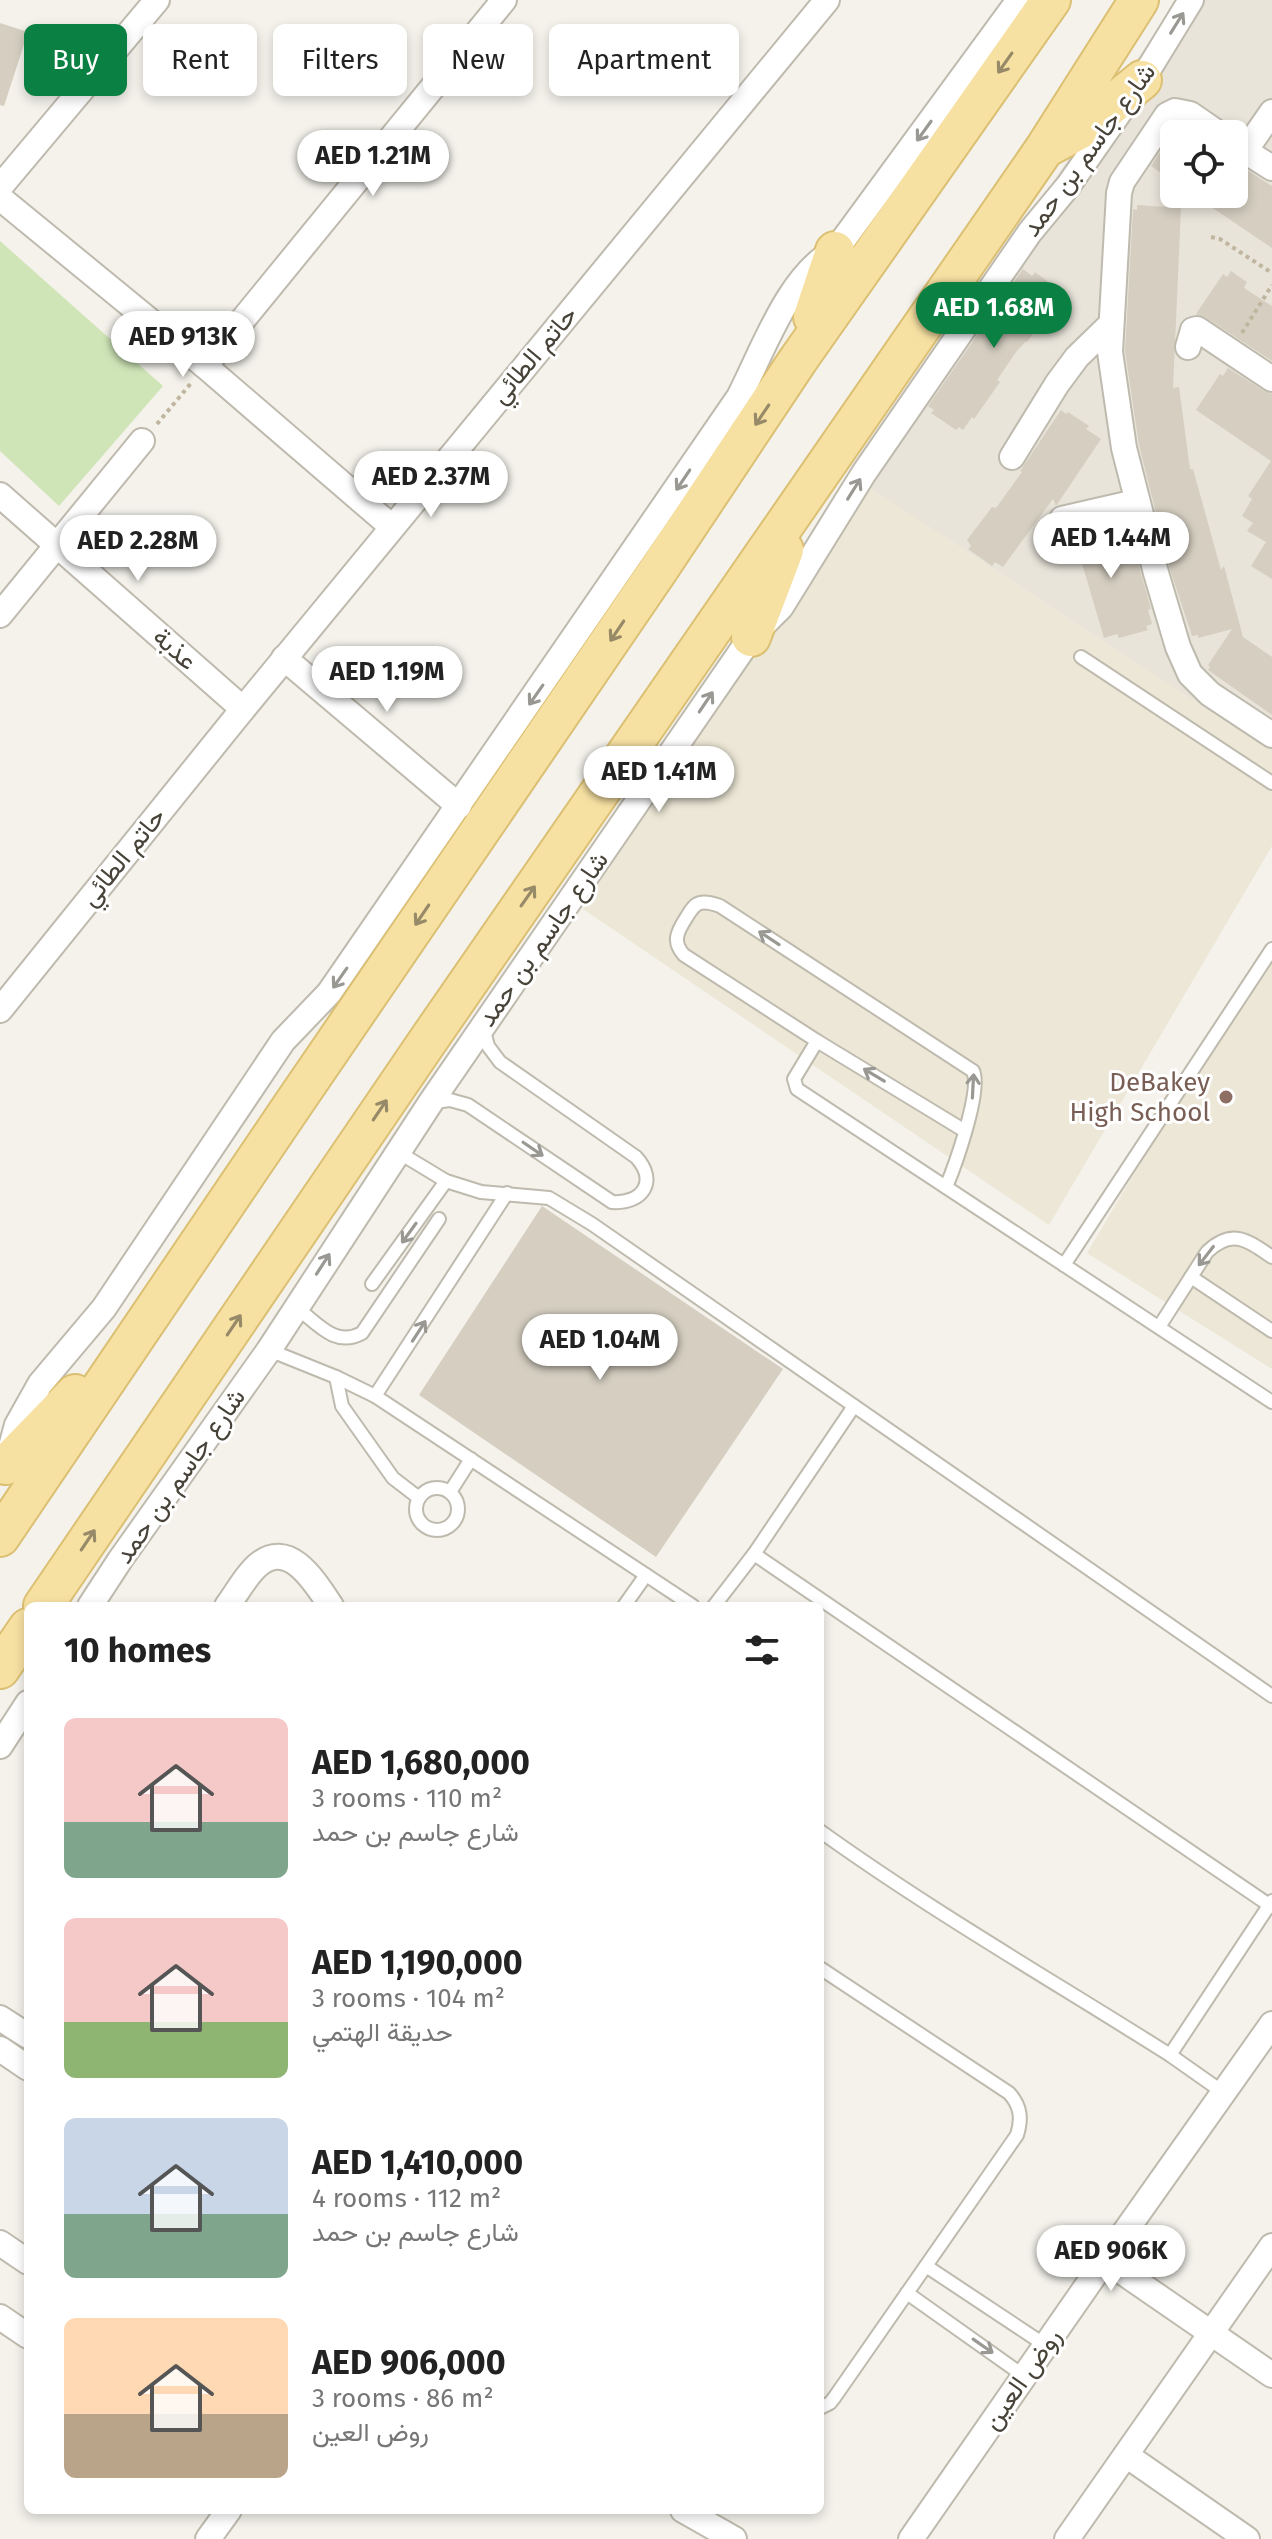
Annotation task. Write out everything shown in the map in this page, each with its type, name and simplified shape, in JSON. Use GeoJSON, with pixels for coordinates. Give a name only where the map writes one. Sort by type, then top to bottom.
{"type":"FeatureCollection","features":[{"type":"Feature","properties":{"kind":"main road"},"geometry":{"type":"LineString","coordinates":[[0,1537],[651,582],[798,360],[1051,0]]}},
{"type":"Feature","properties":{"kind":"main road","name":"شارع جاسم بن حمد"},"geometry":{"type":"LineString","coordinates":[[46,1602],[427,1042],[1045,148],[1139,0]]}},
{"type":"Feature","properties":{"kind":"main road"},"geometry":{"type":"LineString","coordinates":[[1045,148],[1084,127],[1142,80]]}},
{"type":"Feature","properties":{"kind":"main road"},"geometry":{"type":"LineString","coordinates":[[798,360],[835,251]]}},
{"type":"Feature","properties":{"kind":"main road"},"geometry":{"type":"LineString","coordinates":[[751,637],[781,555],[821,472]]}},
{"type":"Feature","properties":{"kind":"main road"},"geometry":{"type":"LineString","coordinates":[[3,1470],[96,1372],[121,1358]]}},
{"type":"Feature","properties":{"kind":"main road"},"geometry":{"type":"LineString","coordinates":[[0,1669],[24,1634]]}},
{"type":"Feature","properties":{"kind":"street"},"geometry":{"type":"LineString","coordinates":[[0,187],[157,0]]}},
{"type":"Feature","properties":{"kind":"street"},"geometry":{"type":"LineString","coordinates":[[205,366],[504,0]]}},
{"type":"Feature","properties":{"kind":"street","name":"حاتم الطائي"},"geometry":{"type":"LineString","coordinates":[[0,1010],[284,658],[827,0]]}},
{"type":"Feature","properties":{"kind":"street"},"geometry":{"type":"LineString","coordinates":[[999,0],[1000,26]]}},
{"type":"Feature","properties":{"kind":"street"},"geometry":{"type":"LineString","coordinates":[[3,1470],[17,1425],[40,1384],[104,1308],[283,1041],[329,993],[459,806],[739,397],[758,363],[768,334],[798,286],[815,264],[835,251],[1019,0]]}},
{"type":"Feature","properties":{"kind":"street","name":"شارع جاسم بن حمد"},"geometry":{"type":"LineString","coordinates":[[93,1602],[269,1350],[431,1102],[751,637],[781,607],[873,460],[1030,232],[1068,186],[1142,80],[1191,0]]}},
{"type":"Feature","properties":{"kind":"street"},"geometry":{"type":"LineString","coordinates":[[1164,120],[1175,111],[1190,114],[1199,120]]}},
{"type":"Feature","properties":{"kind":"street"},"geometry":{"type":"LineString","coordinates":[[1248,139],[1272,112]]}},
{"type":"Feature","properties":{"kind":"street"},"geometry":{"type":"LineString","coordinates":[[1160,125],[1122,182],[1119,193],[1110,352],[1124,448],[1136,502],[1178,647],[1190,674],[1210,694],[1272,735]]}},
{"type":"Feature","properties":{"kind":"street"},"geometry":{"type":"LineString","coordinates":[[1248,153],[1272,168]]}},
{"type":"Feature","properties":{"kind":"street"},"geometry":{"type":"LineString","coordinates":[[0,198],[205,366],[392,527]]}},
{"type":"Feature","properties":{"kind":"street"},"geometry":{"type":"LineString","coordinates":[[1012,457],[1077,357],[1110,325]]}},
{"type":"Feature","properties":{"kind":"street"},"geometry":{"type":"LineString","coordinates":[[1188,347],[1193,330],[1197,329],[1272,379]]}},
{"type":"Feature","properties":{"kind":"street"},"geometry":{"type":"LineString","coordinates":[[0,615],[142,441]]}},
{"type":"Feature","properties":{"kind":"street","name":"عذبة"},"geometry":{"type":"LineString","coordinates":[[0,495],[243,709]]}},
{"type":"Feature","properties":{"kind":"street"},"geometry":{"type":"LineString","coordinates":[[1062,519],[1136,502]]}},
{"type":"Feature","properties":{"kind":"street"},"geometry":{"type":"LineString","coordinates":[[284,658],[459,806]]}},
{"type":"Feature","properties":{"kind":"street"},"geometry":{"type":"LineString","coordinates":[[230,1602],[260,1563],[277,1557],[295,1561],[328,1602]]}},
{"type":"Feature","properties":{"kind":"street"},"geometry":{"type":"LineString","coordinates":[[0,1746],[24,1709]]}},
{"type":"Feature","properties":{"kind":"street"},"geometry":{"type":"LineString","coordinates":[[0,2018],[24,2033]]}},
{"type":"Feature","properties":{"kind":"street","name":"روض العين"},"geometry":{"type":"LineString","coordinates":[[911,2539],[1272,2024]]}},
{"type":"Feature","properties":{"kind":"street"},"geometry":{"type":"LineString","coordinates":[[0,2243],[24,2259]]}},
{"type":"Feature","properties":{"kind":"street"},"geometry":{"type":"LineString","coordinates":[[1067,2539],[1272,2246]]}},
{"type":"Feature","properties":{"kind":"street"},"geometry":{"type":"LineString","coordinates":[[1105,2260],[1272,2375]]}},
{"type":"Feature","properties":{"kind":"street"},"geometry":{"type":"LineString","coordinates":[[0,2317],[24,2333]]}},
{"type":"Feature","properties":{"kind":"street"},"geometry":{"type":"LineString","coordinates":[[1126,2455],[1247,2539]]}},
{"type":"Feature","properties":{"kind":"street"},"geometry":{"type":"LineString","coordinates":[[208,2539],[226,2514]]}},
{"type":"Feature","properties":{"kind":"street"},"geometry":{"type":"LineString","coordinates":[[690,2514],[735,2539]]}},
{"type":"Feature","properties":{"kind":"street"},"geometry":{"type":"LineString","coordinates":[[707,2514],[735,2539]]}},
{"type":"Feature","properties":{"kind":"lane"},"geometry":{"type":"LineString","coordinates":[[1081,657],[1272,783]]}},
{"type":"Feature","properties":{"kind":"lane"},"geometry":{"type":"LineString","coordinates":[[946,1187],[960,1155],[977,1081],[973,1071],[720,906],[702,902],[695,906],[678,931],[676,941],[684,955],[965,1131]]}},
{"type":"Feature","properties":{"kind":"lane"},"geometry":{"type":"LineString","coordinates":[[1064,1265],[1272,949]]}},
{"type":"Feature","properties":{"kind":"lane"},"geometry":{"type":"LineString","coordinates":[[431,1102],[450,1100],[468,1105],[612,1202],[628,1203],[639,1196],[647,1182],[646,1168],[636,1157],[500,1062],[488,1046],[483,1027]]}},
{"type":"Feature","properties":{"kind":"lane"},"geometry":{"type":"LineString","coordinates":[[817,1041],[794,1079],[797,1089],[1272,1402]]}},
{"type":"Feature","properties":{"kind":"lane"},"geometry":{"type":"LineString","coordinates":[[398,1152],[446,1181],[481,1192],[549,1198],[592,1224],[1272,1696]]}},
{"type":"Feature","properties":{"kind":"lane"},"geometry":{"type":"LineString","coordinates":[[372,1284],[446,1181]]}},
{"type":"Feature","properties":{"kind":"lane"},"geometry":{"type":"LineString","coordinates":[[375,1396],[507,1193]]}},
{"type":"Feature","properties":{"kind":"lane"},"geometry":{"type":"LineString","coordinates":[[295,1306],[339,1339],[352,1339],[362,1333],[439,1219]]}},
{"type":"Feature","properties":{"kind":"lane"},"geometry":{"type":"LineString","coordinates":[[1159,1327],[1207,1252],[1216,1244],[1238,1238],[1272,1257]]}},
{"type":"Feature","properties":{"kind":"lane"},"geometry":{"type":"LineString","coordinates":[[1191,1277],[1272,1331]]}},
{"type":"Feature","properties":{"kind":"lane"},"geometry":{"type":"LineString","coordinates":[[269,1350],[375,1396],[687,1602]]}},
{"type":"Feature","properties":{"kind":"lane"},"geometry":{"type":"LineString","coordinates":[[336,1377],[342,1406],[393,1478],[419,1498]]}},
{"type":"Feature","properties":{"kind":"lane"},"geometry":{"type":"LineString","coordinates":[[717,1602],[754,1554],[854,1406]]}},
{"type":"Feature","properties":{"kind":"lane"},"geometry":{"type":"LineString","coordinates":[[450,1492],[471,1459]]}},
{"type":"Feature","properties":{"kind":"lane"},"geometry":{"type":"LineString","coordinates":[[429,1489],[450,1492],[458,1511],[452,1523],[440,1529],[427,1527],[416,1511],[419,1498],[429,1489]]}},
{"type":"Feature","properties":{"kind":"lane"},"geometry":{"type":"LineString","coordinates":[[754,1554],[1271,1904],[1170,2055]]}},
{"type":"Feature","properties":{"kind":"lane"},"geometry":{"type":"LineString","coordinates":[[627,1602],[646,1575]]}},
{"type":"Feature","properties":{"kind":"lane"},"geometry":{"type":"LineString","coordinates":[[824,1834],[1084,2004],[1170,2055],[1224,2093]]}},
{"type":"Feature","properties":{"kind":"lane"},"geometry":{"type":"LineString","coordinates":[[824,1971],[1002,2087],[1016,2100],[1021,2118],[1017,2135],[830,2403],[824,2406]]}},
{"type":"Feature","properties":{"kind":"lane"},"geometry":{"type":"LineString","coordinates":[[926,2266],[1045,2345]]}},
{"type":"Feature","properties":{"kind":"lane"},"geometry":{"type":"LineString","coordinates":[[907,2293],[1024,2376]]}},
{"type":"Feature","properties":{"kind":"path"},"geometry":{"type":"LineString","coordinates":[[1211,237],[1220,239],[1272,273]]}},
{"type":"Feature","properties":{"kind":"path"},"geometry":{"type":"LineString","coordinates":[[1230,352],[1272,285]]}},
{"type":"Feature","properties":{"kind":"path"},"geometry":{"type":"LineString","coordinates":[[142,441],[205,366]]}},
{"type":"Feature","properties":{"kind":"shaded area"},"geometry":{"type":"Polygon","coordinates":[[[1180,0],[1272,0],[1272,752],[853,477],[1129,70],[1180,0]]]}},
{"type":"Feature","properties":{"kind":"shaded area"},"geometry":{"type":"Polygon","coordinates":[[[853,477],[1272,752],[1272,846],[1049,1225],[583,909],[853,477]]]}},
{"type":"Feature","properties":{"kind":"shaded area","name":"DeBakey High School"},"geometry":{"type":"Polygon","coordinates":[[[1272,941],[1272,1369],[1087,1253],[1272,941]]]}},
{"type":"Feature","properties":{"kind":"green space"},"geometry":{"type":"Polygon","coordinates":[[[0,241],[163,386],[59,506],[0,451],[0,241]]]}},
{"type":"Feature","properties":{"kind":"building"},"geometry":{"type":"Polygon","coordinates":[[[0,23],[24,31],[24,44],[4,106],[0,105],[0,23]]]}},
{"type":"Feature","properties":{"kind":"building"},"geometry":{"type":"Polygon","coordinates":[[[1160,152],[1160,172],[1151,166],[1160,152]]]}},
{"type":"Feature","properties":{"kind":"building"},"geometry":{"type":"Polygon","coordinates":[[[1248,171],[1272,186],[1272,248],[1213,208],[1248,208],[1248,171]]]}},
{"type":"Feature","properties":{"kind":"building"},"geometry":{"type":"Polygon","coordinates":[[[1137,205],[1181,208],[1173,388],[1179,387],[1190,469],[1193,469],[1221,570],[1224,566],[1243,637],[1272,657],[1272,715],[1208,670],[1208,665],[1232,629],[1198,638],[1198,635],[1192,636],[1170,569],[1139,445],[1125,351],[1133,209],[1137,210],[1137,205]]]}},
{"type":"Feature","properties":{"kind":"building"},"geometry":{"type":"Polygon","coordinates":[[[1023,269],[1032,276],[1035,272],[1059,293],[1051,304],[1054,305],[997,380],[1000,382],[974,419],[972,417],[963,430],[959,427],[956,430],[931,413],[934,410],[928,406],[1023,269]]]}},
{"type":"Feature","properties":{"kind":"building"},"geometry":{"type":"Polygon","coordinates":[[[1231,271],[1247,282],[1244,288],[1272,306],[1272,361],[1196,314],[1223,274],[1227,277],[1231,271]]]}},
{"type":"Feature","properties":{"kind":"building"},"geometry":{"type":"Polygon","coordinates":[[[1228,368],[1272,394],[1272,579],[1251,566],[1266,542],[1247,531],[1253,523],[1242,516],[1252,499],[1248,496],[1271,461],[1196,410],[1220,374],[1223,376],[1228,368]]]}},
{"type":"Feature","properties":{"kind":"building"},"geometry":{"type":"Polygon","coordinates":[[[1061,410],[1089,426],[1086,429],[1101,439],[1056,506],[1053,499],[1003,567],[995,562],[992,566],[968,549],[971,546],[967,540],[992,507],[996,508],[1061,410]]]}},
{"type":"Feature","properties":{"kind":"building"},"geometry":{"type":"Polygon","coordinates":[[[1115,522],[1122,553],[1135,552],[1151,609],[1148,610],[1152,624],[1146,626],[1148,630],[1119,638],[1117,634],[1104,638],[1081,560],[1070,562],[1062,534],[1115,522]]]}},
{"type":"Feature","properties":{"kind":"building"},"geometry":{"type":"Polygon","coordinates":[[[542,1206],[783,1369],[656,1557],[419,1395],[542,1206]]]}},
{"type":"Feature","properties":{"kind":"place","name":"DeBakey High School"},"geometry":{"type":"Point","coordinates":[1226,1097]}}]}
